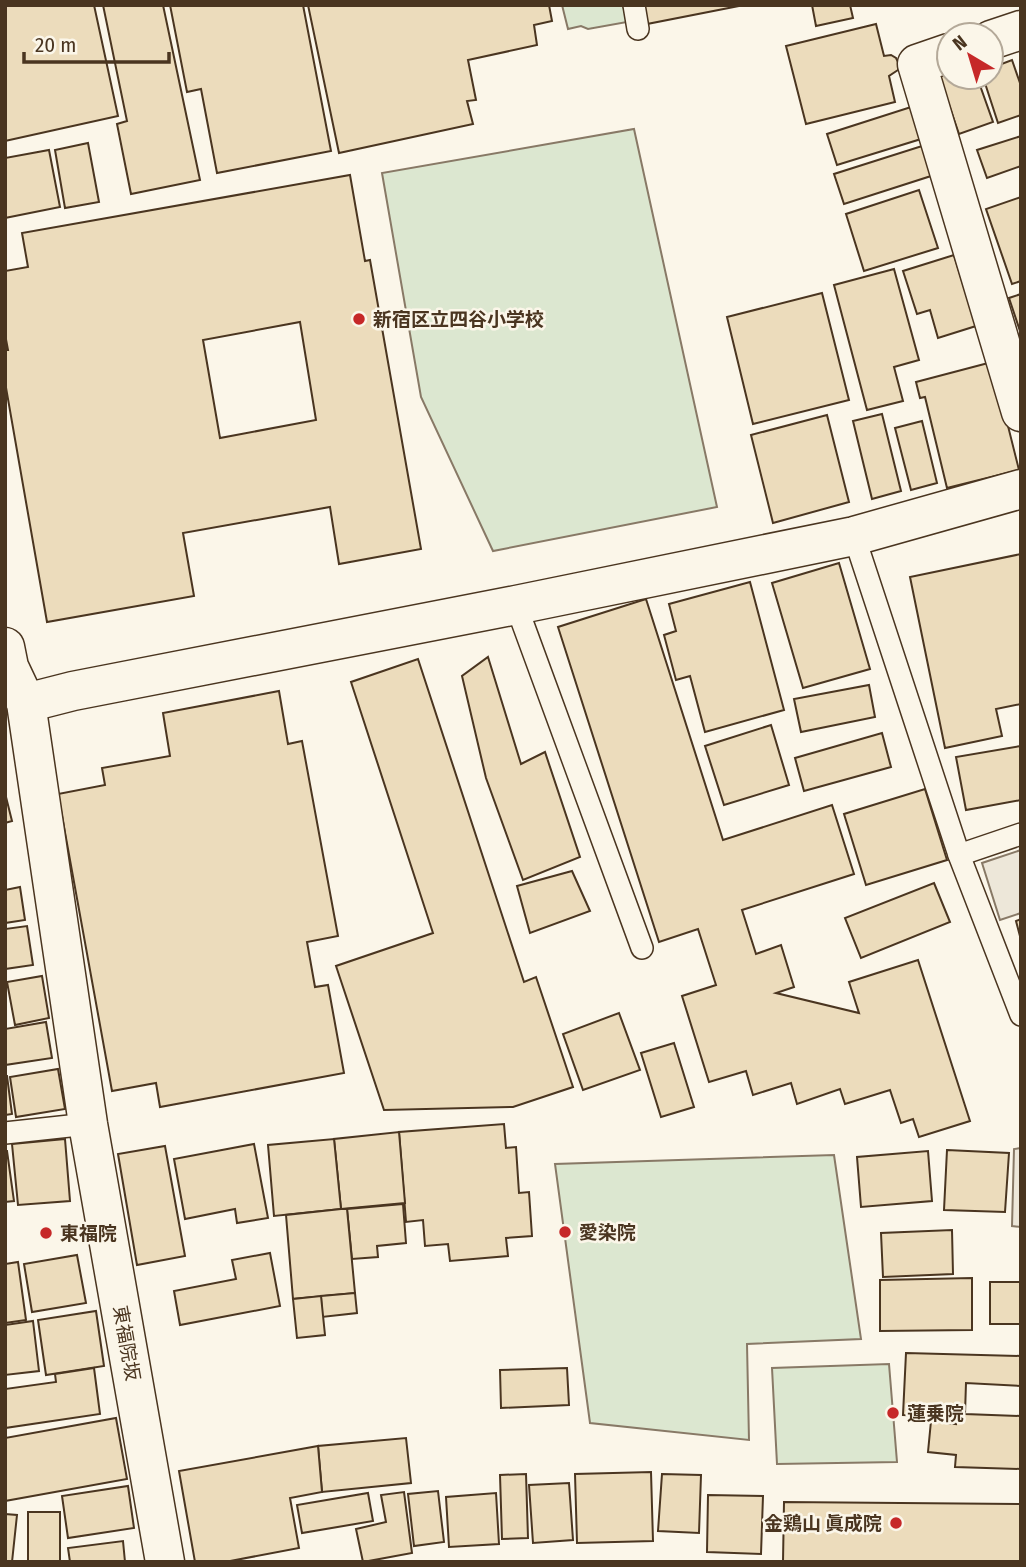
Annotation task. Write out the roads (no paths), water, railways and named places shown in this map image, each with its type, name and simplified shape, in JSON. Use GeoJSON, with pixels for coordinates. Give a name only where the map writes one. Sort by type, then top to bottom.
{"type":"FeatureCollection","features":[{"type":"Feature","properties":{"kind":"street"},"geometry":{"type":"LineString","coordinates":[[935,58],[917,64],[1021,412]]}},
{"type":"Feature","properties":{"kind":"street"},"geometry":{"type":"LineString","coordinates":[[26,704],[73,691],[853,536],[1021,489]]}},
{"type":"Feature","properties":{"kind":"street","name":"東福院坂"},"geometry":{"type":"LineString","coordinates":[[5,647],[9,667],[26,704],[88,1124],[165,1562]]}},
{"type":"Feature","properties":{"kind":"lane"},"geometry":{"type":"LineString","coordinates":[[634,5],[638,29]]}},
{"type":"Feature","properties":{"kind":"lane"},"geometry":{"type":"LineString","coordinates":[[853,536],[959,855],[1021,1015]]}},
{"type":"Feature","properties":{"kind":"lane"},"geometry":{"type":"LineString","coordinates":[[516,605],[642,948]]}},
{"type":"Feature","properties":{"kind":"lane"},"geometry":{"type":"LineString","coordinates":[[959,855],[1021,834]]}},
{"type":"Feature","properties":{"kind":"lane"},"geometry":{"type":"LineString","coordinates":[[5,1133],[88,1124]]}},
{"type":"Feature","properties":{"kind":"place","name":"新宿区立四谷小学校"},"geometry":{"type":"Point","coordinates":[359,319]}},
{"type":"Feature","properties":{"kind":"place","name":"愛染院"},"geometry":{"type":"Point","coordinates":[565,1232]}},
{"type":"Feature","properties":{"kind":"place","name":"東福院"},"geometry":{"type":"Point","coordinates":[46,1233]}},
{"type":"Feature","properties":{"kind":"place","name":"蓮乗院"},"geometry":{"type":"Point","coordinates":[893,1413]}},
{"type":"Feature","properties":{"kind":"place","name":"金鶏山 眞成院"},"geometry":{"type":"Point","coordinates":[896,1523]}}]}
